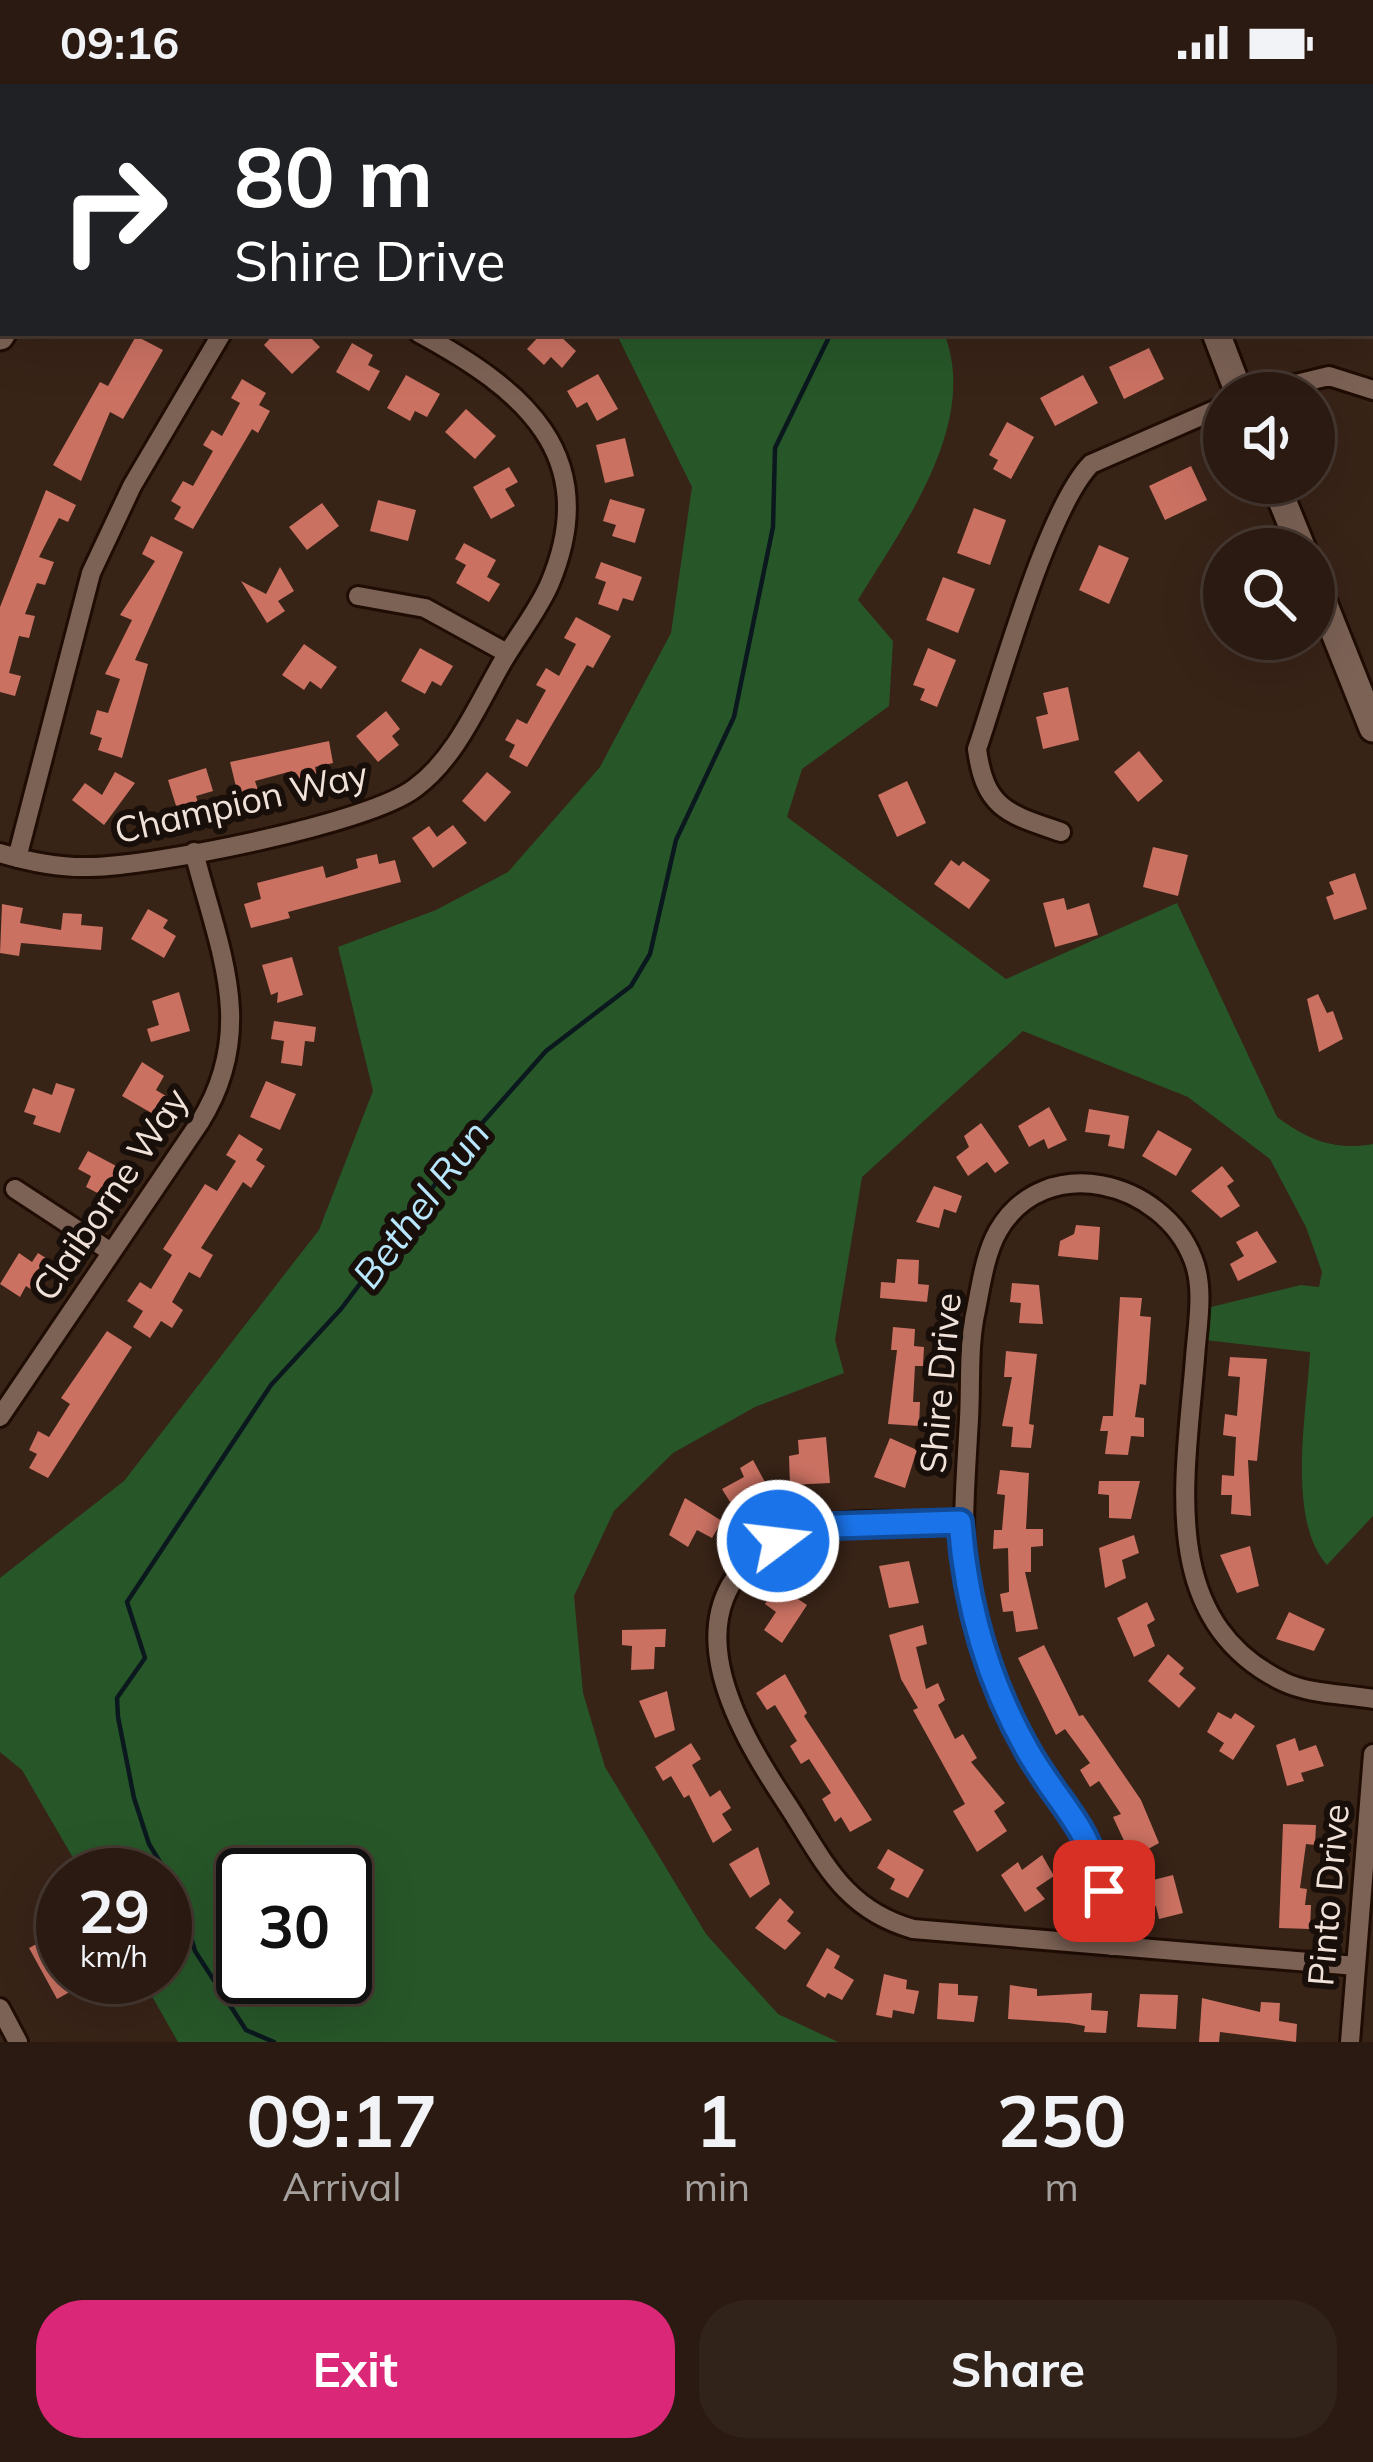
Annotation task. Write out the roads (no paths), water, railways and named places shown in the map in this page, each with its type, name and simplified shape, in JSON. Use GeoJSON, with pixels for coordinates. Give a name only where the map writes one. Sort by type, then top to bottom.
{"type":"FeatureCollection","features":[{"type":"Feature","properties":{"kind":"main road"},"geometry":{"type":"LineString","coordinates":[[1217,336],[1231,372]]}},
{"type":"Feature","properties":{"kind":"main road"},"geometry":{"type":"LineString","coordinates":[[1335,633],[1373,728]]}},
{"type":"Feature","properties":{"kind":"street","name":"Champion Way"},"geometry":{"type":"LineString","coordinates":[[220,336],[132,485],[97,558],[8,856],[88,867],[194,853],[353,816],[404,796],[454,745],[556,564],[565,515],[561,471],[544,432],[519,396],[484,368],[425,336]]}},
{"type":"Feature","properties":{"kind":"street"},"geometry":{"type":"LineString","coordinates":[[1335,378],[1373,390]]}},
{"type":"Feature","properties":{"kind":"street"},"geometry":{"type":"LineString","coordinates":[[1061,832],[1008,814],[982,784],[976,749],[1059,515],[1091,464],[1203,415]]}},
{"type":"Feature","properties":{"kind":"street"},"geometry":{"type":"LineString","coordinates":[[358,596],[425,608],[507,653]]}},
{"type":"Feature","properties":{"kind":"street","name":"Claiborne Way"},"geometry":{"type":"LineString","coordinates":[[0,1417],[214,1100],[230,1057],[230,1002],[194,853]]}},
{"type":"Feature","properties":{"kind":"street","name":"Shire Drive"},"geometry":{"type":"LineString","coordinates":[[1112,1946],[1092,1845],[1031,1756],[988,1666],[972,1620],[960,1522],[974,1317],[998,1230],[1022,1206],[1053,1187],[1119,1186],[1179,1233],[1195,1263],[1198,1304],[1184,1507],[1193,1582],[1224,1637],[1287,1684],[1373,1699]]}},
{"type":"Feature","properties":{"kind":"street"},"geometry":{"type":"LineString","coordinates":[[15,1189],[111,1252]]}},
{"type":"Feature","properties":{"kind":"street"},"geometry":{"type":"LineString","coordinates":[[960,1522],[835,1526],[778,1541],[754,1559],[723,1604],[718,1628],[722,1688],[799,1823],[846,1894],[871,1914],[913,1929],[1356,1966]]}},
{"type":"Feature","properties":{"kind":"street","name":"Pinto Drive"},"geometry":{"type":"LineString","coordinates":[[1350,2042],[1373,1754]]}},
{"type":"Feature","properties":{"kind":"street"},"geometry":{"type":"LineString","coordinates":[[0,2008],[17,2042]]}},
{"type":"Feature","properties":{"kind":"waterway","name":"Bethel Run"},"geometry":{"type":"LineString","coordinates":[[274,2042],[246,2030],[195,1951],[177,1890],[149,1844],[134,1798],[118,1717],[117,1698],[145,1658],[127,1602],[271,1385],[341,1309],[476,1130],[546,1051],[631,986],[650,954],[676,840],[734,717],[773,527],[775,448],[830,336]]}}]}
